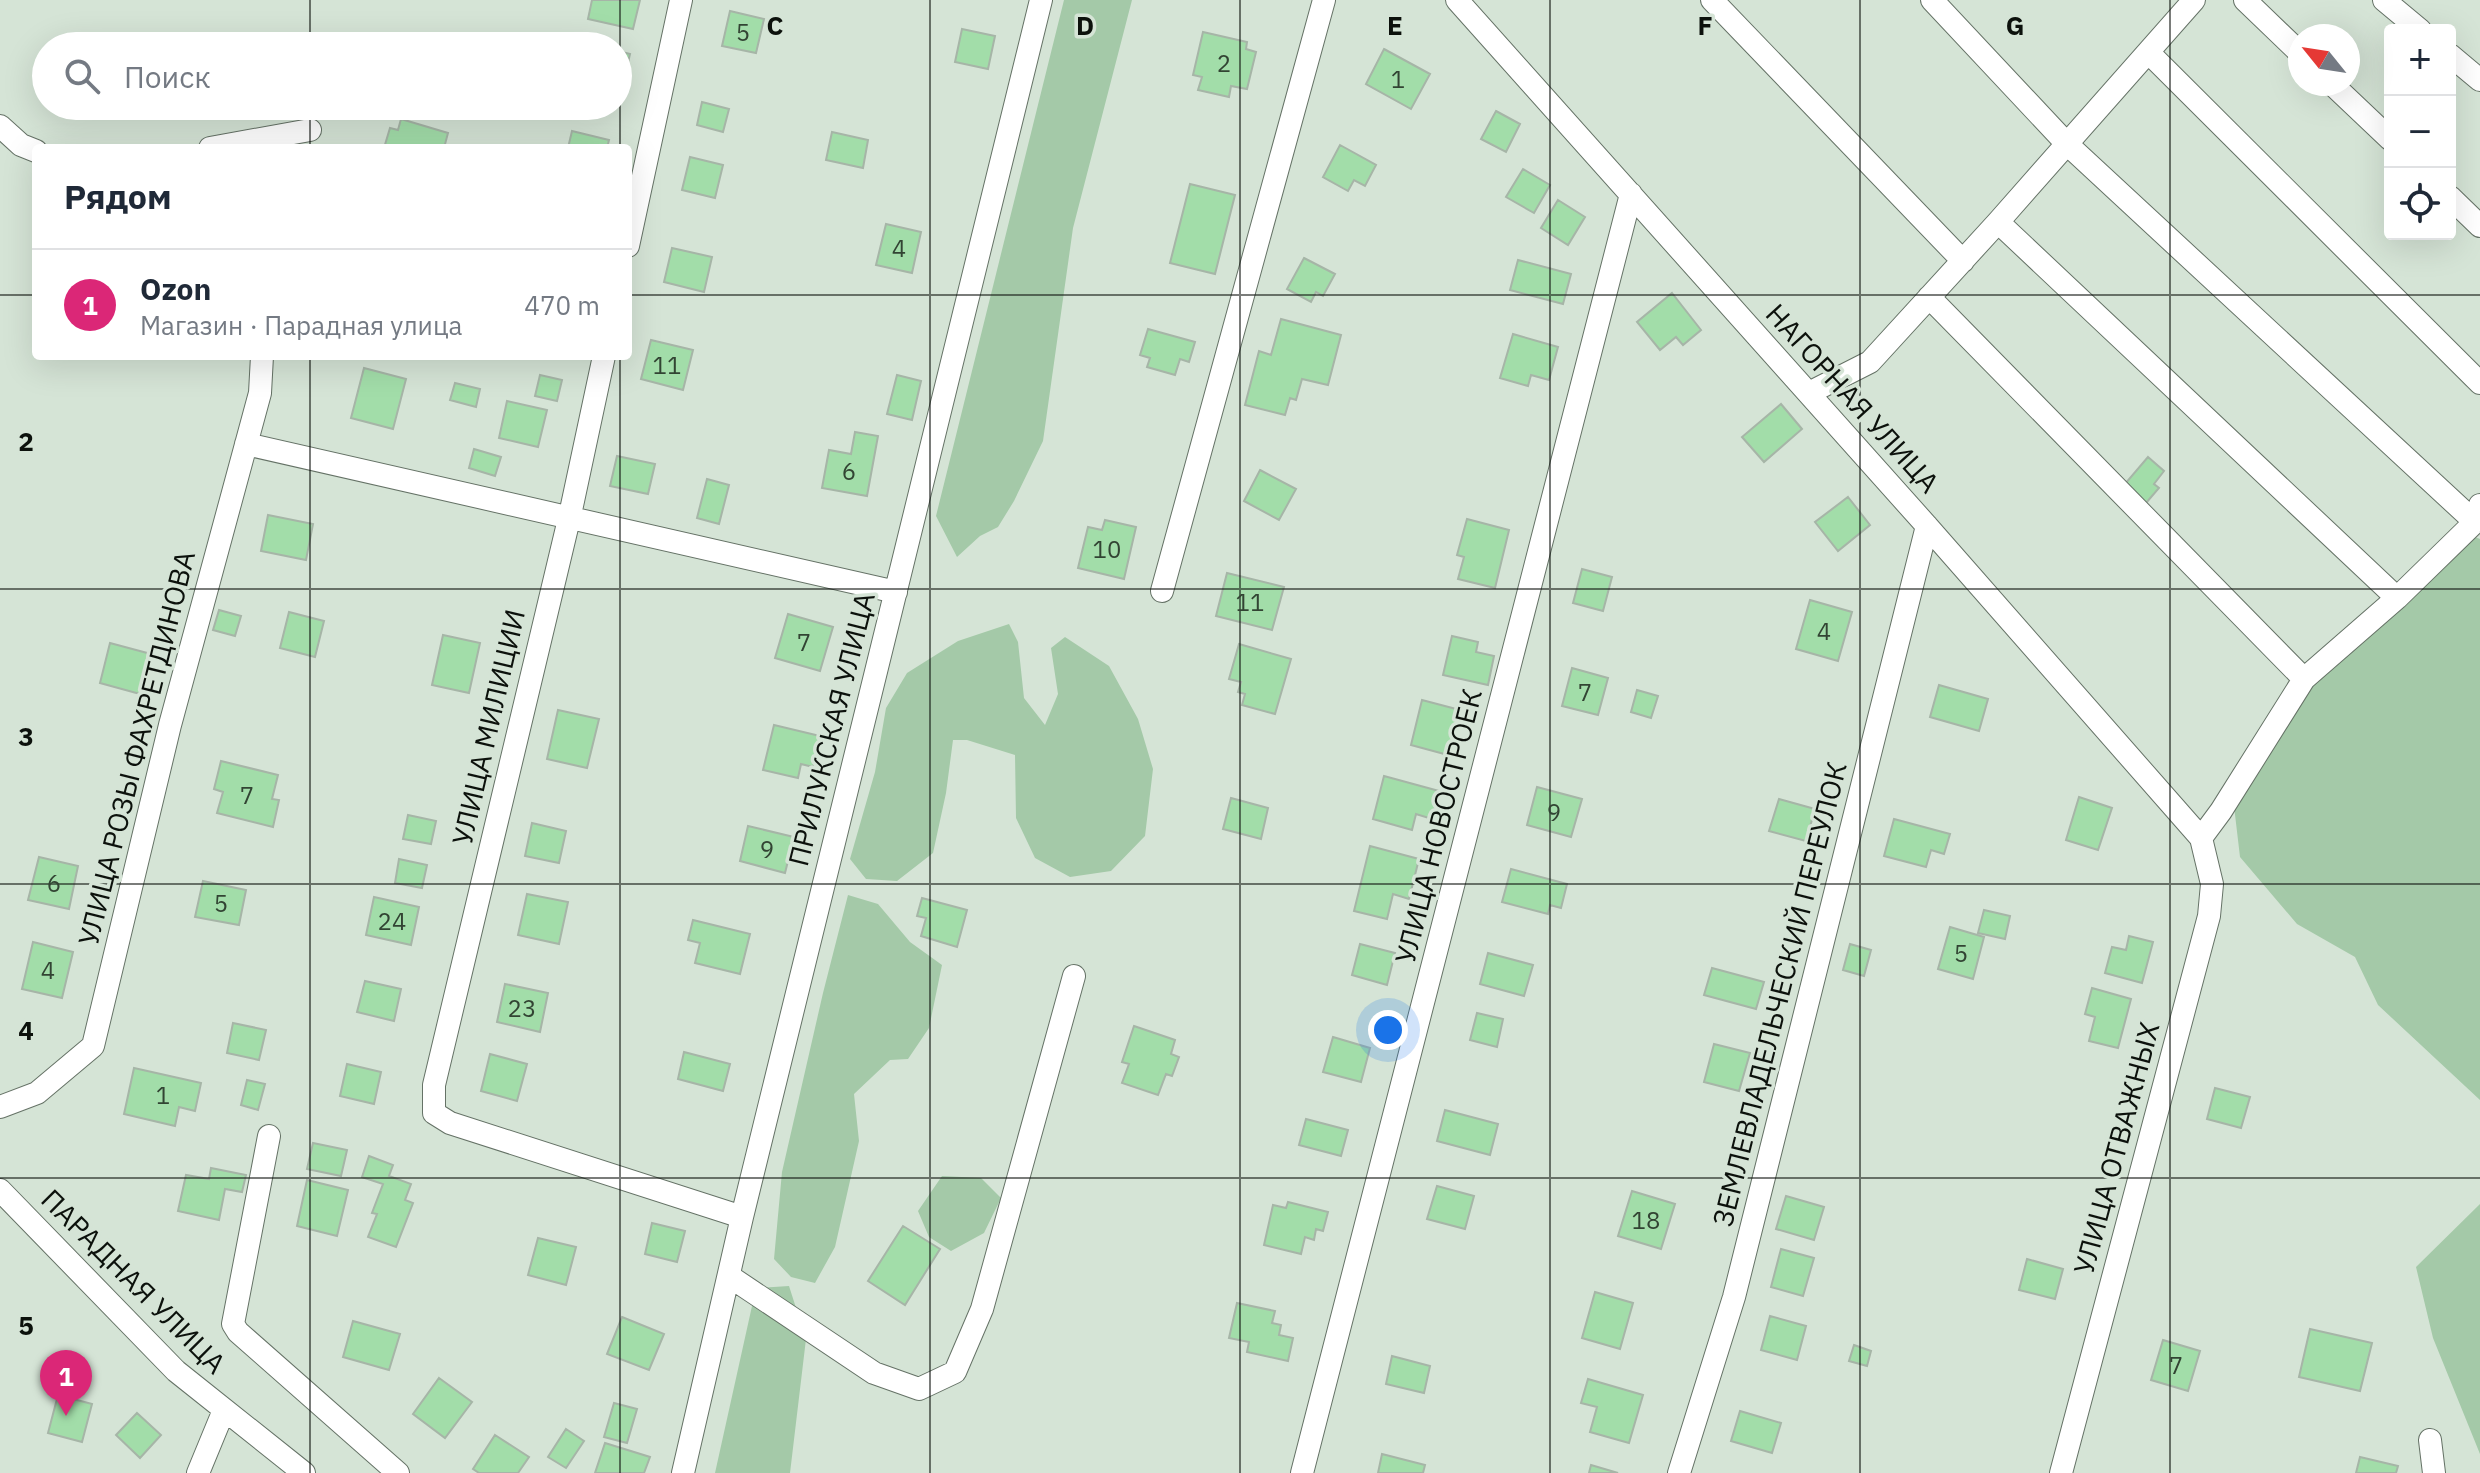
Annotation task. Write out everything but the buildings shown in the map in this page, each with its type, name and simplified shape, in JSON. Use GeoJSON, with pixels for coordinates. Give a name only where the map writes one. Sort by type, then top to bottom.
{"type":"FeatureCollection","features":[{"type":"Feature","properties":{"kind":"street"},"geometry":{"type":"LineString","coordinates":[[632,227],[681,0]]}},
{"type":"Feature","properties":{"kind":"street","name":"ПРИЛУКСКАЯ УЛИЦА"},"geometry":{"type":"LineString","coordinates":[[683,1473],[742,1217],[1041,0]]}},
{"type":"Feature","properties":{"kind":"street"},"geometry":{"type":"LineString","coordinates":[[1162,591],[1324,0]]}},
{"type":"Feature","properties":{"kind":"street","name":"НАГОРНАЯ УЛИЦА"},"geometry":{"type":"LineString","coordinates":[[1457,0],[2201,838]]}},
{"type":"Feature","properties":{"kind":"street"},"geometry":{"type":"LineString","coordinates":[[1712,0],[1963,261]]}},
{"type":"Feature","properties":{"kind":"street"},"geometry":{"type":"LineString","coordinates":[[1932,0],[2067,144],[2478,514],[2397,598],[2304,679],[2201,838]]}},
{"type":"Feature","properties":{"kind":"street"},"geometry":{"type":"LineString","coordinates":[[2245,0],[2288,41]]}},
{"type":"Feature","properties":{"kind":"street"},"geometry":{"type":"LineString","coordinates":[[2384,0],[2413,24]]}},
{"type":"Feature","properties":{"kind":"street"},"geometry":{"type":"LineString","coordinates":[[1809,393],[1870,362],[2149,53],[2185,3]]}},
{"type":"Feature","properties":{"kind":"street"},"geometry":{"type":"LineString","coordinates":[[2149,53],[2480,383]]}},
{"type":"Feature","properties":{"kind":"street"},"geometry":{"type":"LineString","coordinates":[[2456,60],[2480,80]]}},
{"type":"Feature","properties":{"kind":"street"},"geometry":{"type":"LineString","coordinates":[[2345,96],[2384,133]]}},
{"type":"Feature","properties":{"kind":"street"},"geometry":{"type":"LineString","coordinates":[[0,126],[21,145],[32,149]]}},
{"type":"Feature","properties":{"kind":"street"},"geometry":{"type":"LineString","coordinates":[[232,144],[310,130]]}},
{"type":"Feature","properties":{"kind":"street","name":"УЛИЦА НОВОСТРОЕК"},"geometry":{"type":"LineString","coordinates":[[1302,1473],[1631,194]]}},
{"type":"Feature","properties":{"kind":"street"},"geometry":{"type":"LineString","coordinates":[[2456,203],[2480,226]]}},
{"type":"Feature","properties":{"kind":"street"},"geometry":{"type":"LineString","coordinates":[[1998,222],[2397,598]]}},
{"type":"Feature","properties":{"kind":"street"},"geometry":{"type":"LineString","coordinates":[[1929,297],[2304,679]]}},
{"type":"Feature","properties":{"kind":"street","name":"УЛИЦА РОЗЫ ФАХРЕТДИНОВА"},"geometry":{"type":"LineString","coordinates":[[0,1107],[37,1093],[93,1046],[170,725],[260,393],[262,360]]}},
{"type":"Feature","properties":{"kind":"street","name":"УЛИЦА МИЛИЦИИ"},"geometry":{"type":"LineString","coordinates":[[603,360],[569,518],[434,1085],[434,1113],[450,1123],[742,1217]]}},
{"type":"Feature","properties":{"kind":"street"},"geometry":{"type":"LineString","coordinates":[[246,444],[896,592]]}},
{"type":"Feature","properties":{"kind":"street","name":"ЗЕМЛЕВЛАДЕЛЬЧЕСКИЙ ПЕРЕУЛОК"},"geometry":{"type":"LineString","coordinates":[[1679,1473],[1734,1297],[1927,526]]}},
{"type":"Feature","properties":{"kind":"street","name":"УЛИЦА ОТВАЖНЫХ"},"geometry":{"type":"LineString","coordinates":[[2061,1473],[2209,916],[2212,884],[2201,838]]}},
{"type":"Feature","properties":{"kind":"street"},"geometry":{"type":"LineString","coordinates":[[729,1276],[874,1373],[919,1389],[955,1372],[982,1309],[1074,976]]}},
{"type":"Feature","properties":{"kind":"street"},"geometry":{"type":"LineString","coordinates":[[269,1136],[233,1324],[238,1332],[398,1473]]}},
{"type":"Feature","properties":{"kind":"street","name":"ПАРАДНАЯ УЛИЦА"},"geometry":{"type":"LineString","coordinates":[[0,1190],[176,1371],[304,1473]]}},
{"type":"Feature","properties":{"kind":"street"},"geometry":{"type":"LineString","coordinates":[[198,1473],[224,1410]]}},
{"type":"Feature","properties":{"kind":"street"},"geometry":{"type":"LineString","coordinates":[[2430,1440],[2434,1473]]}},
{"type":"Feature","properties":{"kind":"green space"},"geometry":{"type":"Polygon","coordinates":[[[1064,0],[1132,0],[1073,228],[1043,441],[998,527],[980,536],[957,557],[936,516],[1064,0]]]}},
{"type":"Feature","properties":{"kind":"green space"},"geometry":{"type":"Polygon","coordinates":[[[2475,537],[2480,539],[2480,1100],[2378,1005],[2355,957],[2297,924],[2240,857],[2234,806],[2308,682],[2475,537]]]}},
{"type":"Feature","properties":{"kind":"green space"},"geometry":{"type":"Polygon","coordinates":[[[1009,624],[1018,642],[1024,698],[1045,725],[1058,694],[1051,648],[1065,637],[1109,666],[1138,719],[1153,769],[1145,836],[1111,871],[1070,877],[1035,858],[1016,818],[1015,755],[967,740],[953,740],[933,853],[897,881],[866,879],[850,859],[875,772],[886,708],[907,673],[958,641],[1009,624]]]}},
{"type":"Feature","properties":{"kind":"green space"},"geometry":{"type":"Polygon","coordinates":[[[848,895],[878,904],[910,942],[942,965],[929,1028],[908,1059],[890,1060],[854,1094],[859,1141],[835,1247],[815,1283],[791,1277],[774,1259],[782,1172],[848,895]]]}},
{"type":"Feature","properties":{"kind":"green space"},"geometry":{"type":"Polygon","coordinates":[[[942,1176],[981,1178],[1001,1198],[984,1233],[951,1251],[929,1237],[918,1211],[942,1176]]]}},
{"type":"Feature","properties":{"kind":"green space"},"geometry":{"type":"Polygon","coordinates":[[[2480,1204],[2480,1454],[2433,1338],[2416,1267],[2480,1204]]]}},
{"type":"Feature","properties":{"kind":"green space"},"geometry":{"type":"Polygon","coordinates":[[[789,1286],[806,1339],[790,1473],[715,1473],[756,1288],[789,1286]]]}},
{"type":"Feature","properties":{"kind":"place","name":"Ozon"},"geometry":{"type":"Point","coordinates":[66,1416]}}]}
